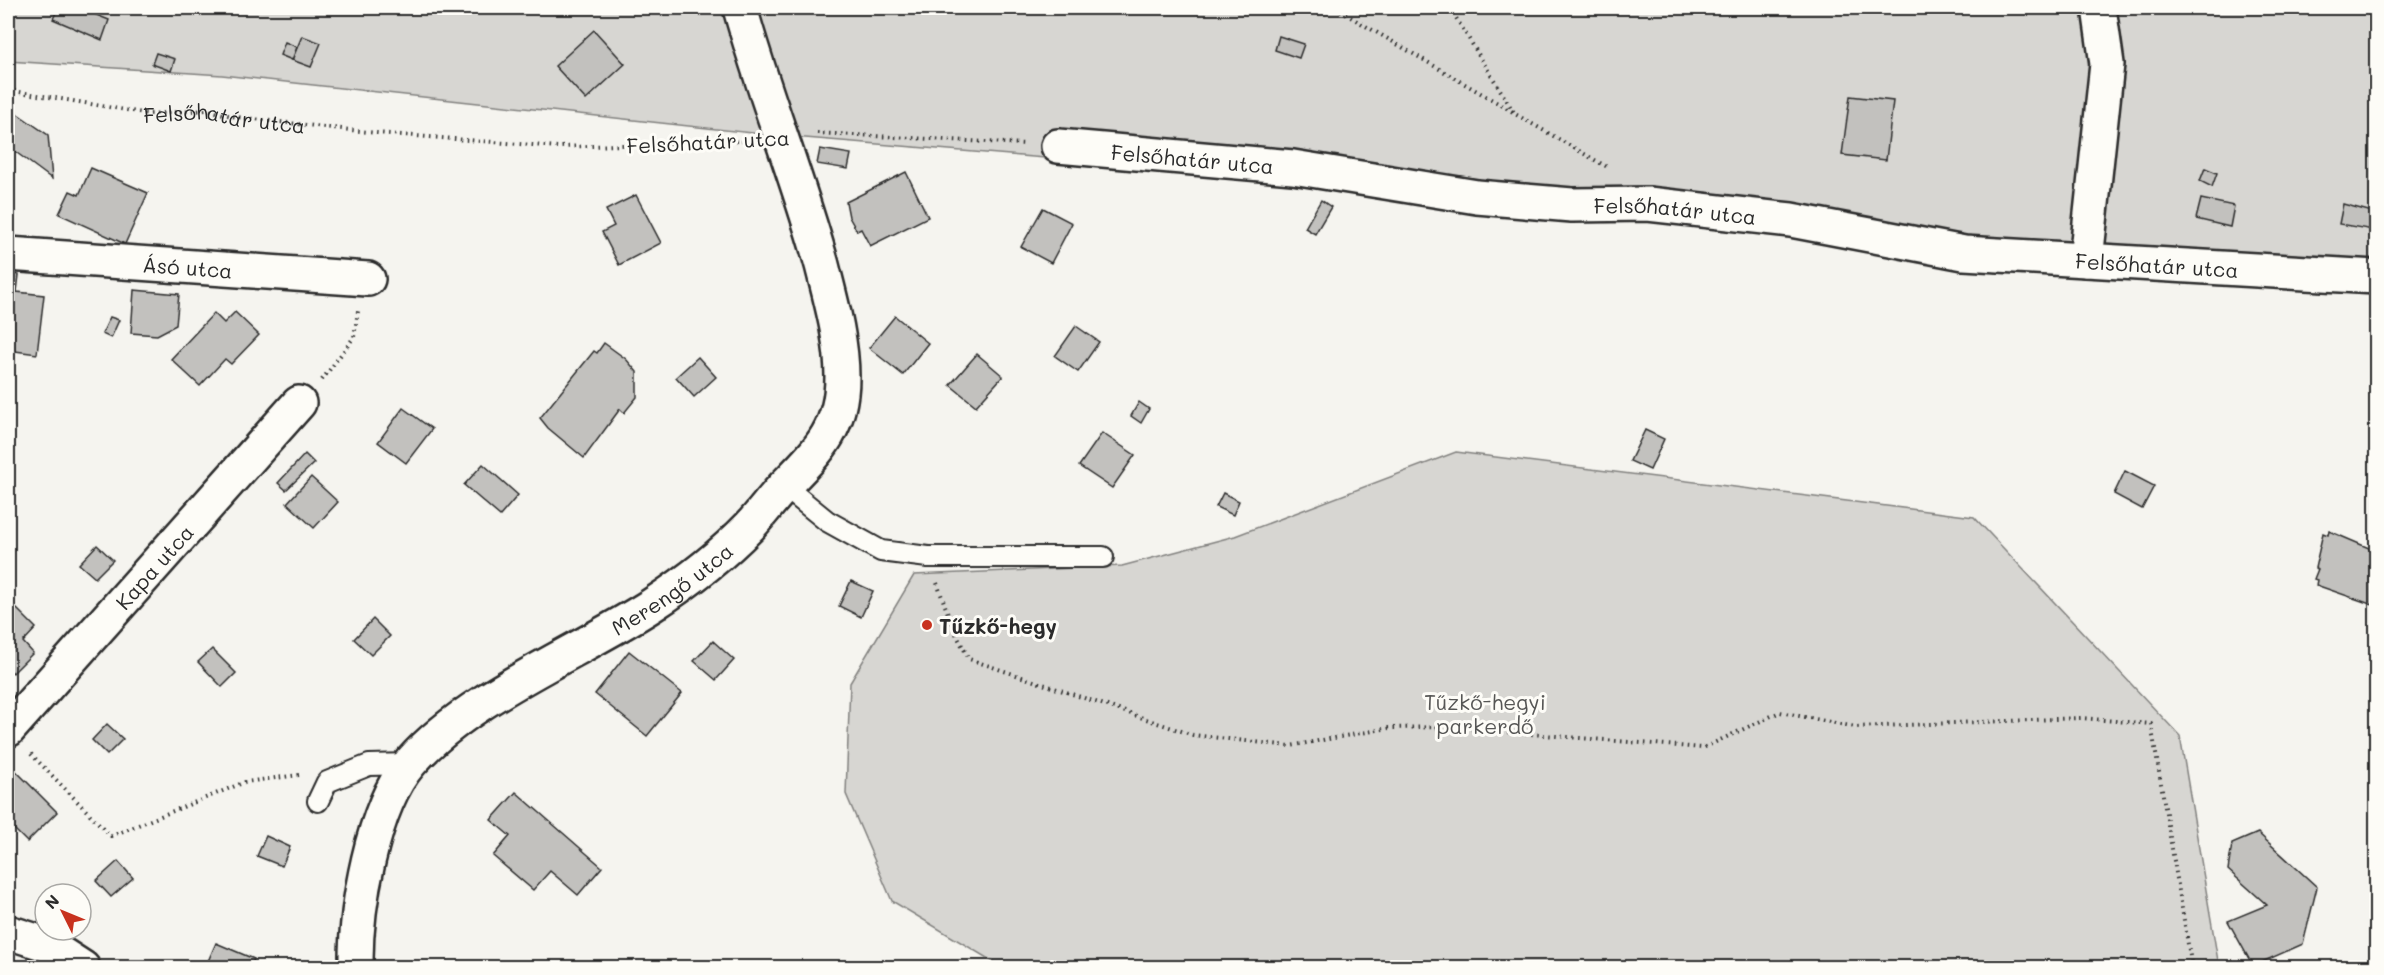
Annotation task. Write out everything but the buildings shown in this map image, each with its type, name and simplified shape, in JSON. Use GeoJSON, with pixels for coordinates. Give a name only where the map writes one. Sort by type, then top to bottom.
{"type":"FeatureCollection","features":[{"type":"Feature","properties":{"kind":"street","name":"Merengő utca"},"geometry":{"type":"LineString","coordinates":[[356,968],[355,928],[382,812],[409,764],[439,736],[484,703],[650,606],[699,572],[749,527],[784,486],[816,454],[830,432],[838,411],[842,379],[832,304],[809,218],[758,72],[740,8]]}},
{"type":"Feature","properties":{"kind":"street"},"geometry":{"type":"LineString","coordinates":[[2086,260],[2107,64],[2099,8]]}},
{"type":"Feature","properties":{"kind":"street","name":"Felsőhatár utca"},"geometry":{"type":"LineString","coordinates":[[1058,146],[1293,168],[1477,197],[1572,205],[1648,204],[1779,218],[1964,253],[2376,277]]}},
{"type":"Feature","properties":{"kind":"street","name":"Ásó utca"},"geometry":{"type":"LineString","coordinates":[[8,254],[360,279]]}},
{"type":"Feature","properties":{"kind":"street","name":"Kapa utca"},"geometry":{"type":"LineString","coordinates":[[8,730],[298,404]]}},
{"type":"Feature","properties":{"kind":"street"},"geometry":{"type":"LineString","coordinates":[[8,932],[46,944],[83,968]]}},
{"type":"Feature","properties":{"kind":"lane"},"geometry":{"type":"LineString","coordinates":[[784,486],[827,521],[881,551],[928,557],[1103,558]]}},
{"type":"Feature","properties":{"kind":"lane"},"geometry":{"type":"LineString","coordinates":[[318,801],[327,782],[369,765],[409,764]]}},
{"type":"Feature","properties":{"kind":"path"},"geometry":{"type":"LineString","coordinates":[[1335,8],[1616,172]]}},
{"type":"Feature","properties":{"kind":"path"},"geometry":{"type":"LineString","coordinates":[[1450,8],[1515,114]]}},
{"type":"Feature","properties":{"kind":"path","name":"Felsőhatár utca"},"geometry":{"type":"LineString","coordinates":[[8,90],[149,114],[207,110],[236,117],[366,132],[558,147],[782,138],[824,132],[1058,146]]}},
{"type":"Feature","properties":{"kind":"path"},"geometry":{"type":"LineString","coordinates":[[298,404],[338,362],[354,337],[360,279]]}},
{"type":"Feature","properties":{"kind":"path"},"geometry":{"type":"LineString","coordinates":[[928,557],[953,628],[969,659],[1193,735],[1290,746],[1389,728],[1445,727],[1703,748],[1780,712],[1855,727],[2081,718],[2151,724],[2192,968]]}},
{"type":"Feature","properties":{"kind":"path"},"geometry":{"type":"LineString","coordinates":[[8,730],[111,836],[245,782],[299,775]]}},
{"type":"Feature","properties":{"kind":"green space"},"geometry":{"type":"Polygon","coordinates":[[[8,8],[2376,8],[2376,277],[1154,167],[781,136],[222,75],[8,61],[8,8]]]}},
{"type":"Feature","properties":{"kind":"green space","name":"Tűzkő-hegyi parkerdő"},"geometry":{"type":"Polygon","coordinates":[[[1456,452],[1974,517],[2180,736],[2219,967],[1002,967],[892,901],[846,794],[850,683],[914,575],[1122,566],[1235,536],[1456,452]]]}},
{"type":"Feature","properties":{"kind":"place","name":"Tűzkő-hegy"},"geometry":{"type":"Point","coordinates":[927,625]}}]}
